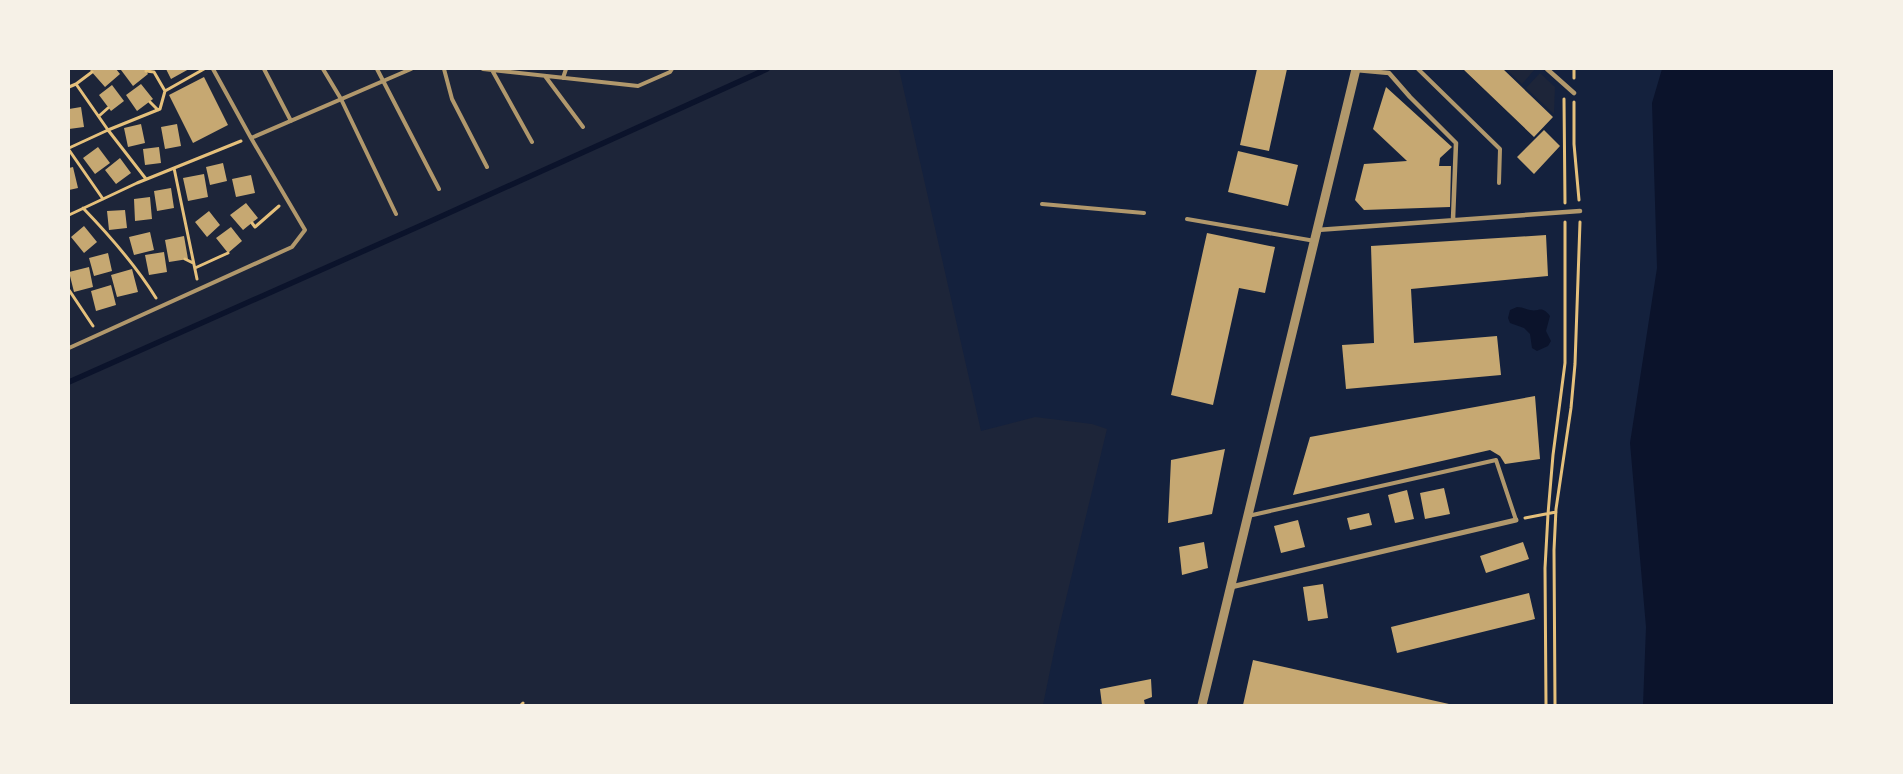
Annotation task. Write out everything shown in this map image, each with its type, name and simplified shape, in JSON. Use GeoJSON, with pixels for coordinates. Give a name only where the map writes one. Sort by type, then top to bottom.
{"type":"FeatureCollection","features":[{"type":"Feature","properties":{"kind":"street"},"geometry":{"type":"LineString","coordinates":[[1202,705],[1356,69],[1389,73],[1456,143],[1453,219]]}},
{"type":"Feature","properties":{"kind":"street"},"geometry":{"type":"LineString","coordinates":[[1547,69],[1574,94]]}},
{"type":"Feature","properties":{"kind":"street"},"geometry":{"type":"LineString","coordinates":[[1317,230],[1580,211]]}},
{"type":"Feature","properties":{"kind":"street"},"geometry":{"type":"LineString","coordinates":[[1231,587],[1516,520]]}},
{"type":"Feature","properties":{"kind":"lane"},"geometry":{"type":"LineString","coordinates":[[69,348],[292,247],[305,230],[213,69]]}},
{"type":"Feature","properties":{"kind":"lane"},"geometry":{"type":"LineString","coordinates":[[264,69],[291,121]]}},
{"type":"Feature","properties":{"kind":"lane"},"geometry":{"type":"LineString","coordinates":[[323,69],[341,99],[396,214]]}},
{"type":"Feature","properties":{"kind":"lane"},"geometry":{"type":"LineString","coordinates":[[377,69],[439,189]]}},
{"type":"Feature","properties":{"kind":"lane"},"geometry":{"type":"LineString","coordinates":[[251,138],[411,69]]}},
{"type":"Feature","properties":{"kind":"lane"},"geometry":{"type":"LineString","coordinates":[[444,69],[452,99],[487,167]]}},
{"type":"Feature","properties":{"kind":"lane"},"geometry":{"type":"LineString","coordinates":[[483,69],[522,71],[545,76],[638,86],[670,72],[672,69]]}},
{"type":"Feature","properties":{"kind":"lane"},"geometry":{"type":"LineString","coordinates":[[563,78],[566,69]]}},
{"type":"Feature","properties":{"kind":"lane"},"geometry":{"type":"LineString","coordinates":[[1418,69],[1500,149],[1499,183]]}},
{"type":"Feature","properties":{"kind":"lane"},"geometry":{"type":"LineString","coordinates":[[492,70],[532,142]]}},
{"type":"Feature","properties":{"kind":"lane"},"geometry":{"type":"LineString","coordinates":[[545,76],[583,127]]}},
{"type":"Feature","properties":{"kind":"lane"},"geometry":{"type":"LineString","coordinates":[[1042,204],[1144,213]]}},
{"type":"Feature","properties":{"kind":"lane"},"geometry":{"type":"LineString","coordinates":[[1187,219],[1315,241]]}},
{"type":"Feature","properties":{"kind":"lane"},"geometry":{"type":"LineString","coordinates":[[1248,516],[1496,460],[1516,520]]}},
{"type":"Feature","properties":{"kind":"path"},"geometry":{"type":"LineString","coordinates":[[165,91],[205,69]]}},
{"type":"Feature","properties":{"kind":"path"},"geometry":{"type":"LineString","coordinates":[[1554,705],[1554,550],[1556,512],[1571,408],[1575,364],[1580,211],[1574,144],[1574,69]]}},
{"type":"Feature","properties":{"kind":"path"},"geometry":{"type":"LineString","coordinates":[[104,199],[69,149],[108,130],[160,109],[165,91],[154,72],[146,71]]}},
{"type":"Feature","properties":{"kind":"path"},"geometry":{"type":"LineString","coordinates":[[69,87],[92,72]]}},
{"type":"Feature","properties":{"kind":"path"},"geometry":{"type":"LineString","coordinates":[[76,84],[108,130],[146,179]]}},
{"type":"Feature","properties":{"kind":"path"},"geometry":{"type":"LineString","coordinates":[[1546,705],[1545,568],[1548,514],[1553,454],[1565,363],[1564,84]]}},
{"type":"Feature","properties":{"kind":"path"},"geometry":{"type":"LineString","coordinates":[[150,102],[158,110]]}},
{"type":"Feature","properties":{"kind":"path"},"geometry":{"type":"LineString","coordinates":[[99,116],[108,108]]}},
{"type":"Feature","properties":{"kind":"path"},"geometry":{"type":"LineString","coordinates":[[69,215],[146,179],[251,138]]}},
{"type":"Feature","properties":{"kind":"path"},"geometry":{"type":"LineString","coordinates":[[174,168],[199,290]]}},
{"type":"Feature","properties":{"kind":"path"},"geometry":{"type":"LineString","coordinates":[[252,223],[255,227],[287,199]]}},
{"type":"Feature","properties":{"kind":"path"},"geometry":{"type":"LineString","coordinates":[[83,208],[117,243],[144,278],[161,307]]}},
{"type":"Feature","properties":{"kind":"path"},"geometry":{"type":"LineString","coordinates":[[194,268],[228,252]]}},
{"type":"Feature","properties":{"kind":"path"},"geometry":{"type":"LineString","coordinates":[[185,259],[194,264]]}},
{"type":"Feature","properties":{"kind":"path"},"geometry":{"type":"LineString","coordinates":[[69,290],[99,335]]}},
{"type":"Feature","properties":{"kind":"path"},"geometry":{"type":"LineString","coordinates":[[1516,520],[1556,512]]}},
{"type":"Feature","properties":{"kind":"shaded area"},"geometry":{"type":"Polygon","coordinates":[[[69,69],[899,69],[981,431],[1035,417],[1092,424],[1107,429],[1058,632],[1043,705],[69,705],[69,69]]]}},
{"type":"Feature","properties":{"kind":"shaded area"},"geometry":{"type":"Polygon","coordinates":[[[1506,69],[1535,69],[1522,84],[1506,69]]]}},
{"type":"Feature","properties":{"kind":"shaded area"},"geometry":{"type":"Polygon","coordinates":[[[1662,69],[1834,69],[1834,705],[1643,705],[1646,627],[1630,443],[1657,268],[1652,103],[1662,69]]]}},
{"type":"Feature","properties":{"kind":"shaded area"},"geometry":{"type":"Polygon","coordinates":[[[1540,73],[1555,87],[1554,114],[1526,88],[1540,73]]]}},
{"type":"Feature","properties":{"kind":"shaded area"},"geometry":{"type":"Polygon","coordinates":[[[1517,307],[1542,310],[1550,316],[1546,331],[1551,341],[1548,346],[1537,351],[1532,348],[1530,334],[1524,328],[1510,323],[1508,318],[1510,310],[1517,307]]]}},
{"type":"Feature","properties":{"kind":"building"},"geometry":{"type":"Polygon","coordinates":[[[116,69],[120,74],[105,87],[90,70],[116,69]]]}},
{"type":"Feature","properties":{"kind":"building"},"geometry":{"type":"Polygon","coordinates":[[[145,69],[148,74],[133,86],[121,70],[145,69]]]}},
{"type":"Feature","properties":{"kind":"building"},"geometry":{"type":"Polygon","coordinates":[[[166,69],[189,69],[171,79],[166,69]]]}},
{"type":"Feature","properties":{"kind":"building"},"geometry":{"type":"Polygon","coordinates":[[[1257,69],[1287,69],[1269,151],[1240,145],[1257,69]]]}},
{"type":"Feature","properties":{"kind":"building"},"geometry":{"type":"Polygon","coordinates":[[[1463,69],[1503,69],[1553,117],[1534,137],[1463,69]]]}},
{"type":"Feature","properties":{"kind":"building"},"geometry":{"type":"Polygon","coordinates":[[[204,77],[228,125],[193,143],[169,95],[204,77]]]}},
{"type":"Feature","properties":{"kind":"building"},"geometry":{"type":"Polygon","coordinates":[[[141,84],[153,99],[137,111],[126,95],[141,84]]]}},
{"type":"Feature","properties":{"kind":"building"},"geometry":{"type":"Polygon","coordinates":[[[112,85],[124,101],[111,111],[99,95],[112,85]]]}},
{"type":"Feature","properties":{"kind":"building"},"geometry":{"type":"Polygon","coordinates":[[[1386,87],[1452,147],[1440,158],[1439,166],[1451,166],[1450,207],[1364,210],[1355,200],[1364,164],[1407,161],[1373,129],[1386,87]]]}},
{"type":"Feature","properties":{"kind":"building"},"geometry":{"type":"Polygon","coordinates":[[[81,107],[84,127],[69,129],[69,109],[81,107]]]}},
{"type":"Feature","properties":{"kind":"building"},"geometry":{"type":"Polygon","coordinates":[[[141,124],[145,143],[128,147],[124,128],[141,124]]]}},
{"type":"Feature","properties":{"kind":"building"},"geometry":{"type":"Polygon","coordinates":[[[177,124],[181,146],[165,149],[161,127],[177,124]]]}},
{"type":"Feature","properties":{"kind":"building"},"geometry":{"type":"Polygon","coordinates":[[[1544,130],[1560,146],[1534,174],[1517,157],[1544,130]]]}},
{"type":"Feature","properties":{"kind":"building"},"geometry":{"type":"Polygon","coordinates":[[[98,147],[110,163],[95,174],[83,158],[98,147]]]}},
{"type":"Feature","properties":{"kind":"building"},"geometry":{"type":"Polygon","coordinates":[[[159,147],[161,163],[145,165],[143,149],[159,147]]]}},
{"type":"Feature","properties":{"kind":"building"},"geometry":{"type":"Polygon","coordinates":[[[1238,151],[1298,165],[1288,206],[1228,192],[1238,151]]]}},
{"type":"Feature","properties":{"kind":"building"},"geometry":{"type":"Polygon","coordinates":[[[120,158],[131,173],[116,184],[105,170],[120,158]]]}},
{"type":"Feature","properties":{"kind":"building"},"geometry":{"type":"Polygon","coordinates":[[[223,163],[227,181],[210,185],[206,167],[223,163]]]}},
{"type":"Feature","properties":{"kind":"building"},"geometry":{"type":"Polygon","coordinates":[[[73,167],[78,188],[69,190],[69,168],[73,167]]]}},
{"type":"Feature","properties":{"kind":"building"},"geometry":{"type":"Polygon","coordinates":[[[204,174],[208,197],[188,201],[183,178],[204,174]]]}},
{"type":"Feature","properties":{"kind":"building"},"geometry":{"type":"Polygon","coordinates":[[[251,175],[255,193],[236,197],[232,179],[251,175]]]}},
{"type":"Feature","properties":{"kind":"building"},"geometry":{"type":"Polygon","coordinates":[[[171,188],[174,208],[157,211],[154,191],[171,188]]]}},
{"type":"Feature","properties":{"kind":"building"},"geometry":{"type":"Polygon","coordinates":[[[150,197],[152,219],[135,221],[134,199],[150,197]]]}},
{"type":"Feature","properties":{"kind":"building"},"geometry":{"type":"Polygon","coordinates":[[[246,203],[258,218],[243,230],[230,215],[246,203]]]}},
{"type":"Feature","properties":{"kind":"building"},"geometry":{"type":"Polygon","coordinates":[[[125,210],[127,228],[109,230],[107,211],[125,210]]]}},
{"type":"Feature","properties":{"kind":"building"},"geometry":{"type":"Polygon","coordinates":[[[209,211],[220,225],[207,237],[195,222],[209,211]]]}},
{"type":"Feature","properties":{"kind":"building"},"geometry":{"type":"Polygon","coordinates":[[[84,226],[97,242],[84,253],[71,237],[84,226]]]}},
{"type":"Feature","properties":{"kind":"building"},"geometry":{"type":"Polygon","coordinates":[[[231,227],[242,241],[228,253],[216,238],[231,227]]]}},
{"type":"Feature","properties":{"kind":"building"},"geometry":{"type":"Polygon","coordinates":[[[150,232],[154,250],[134,255],[129,237],[150,232]]]}},
{"type":"Feature","properties":{"kind":"building"},"geometry":{"type":"Polygon","coordinates":[[[1207,233],[1275,247],[1265,293],[1239,288],[1213,405],[1171,395],[1207,233]]]}},
{"type":"Feature","properties":{"kind":"building"},"geometry":{"type":"Polygon","coordinates":[[[1546,235],[1548,276],[1411,289],[1414,343],[1497,336],[1501,375],[1346,389],[1342,345],[1374,343],[1371,246],[1546,235]]]}},
{"type":"Feature","properties":{"kind":"building"},"geometry":{"type":"Polygon","coordinates":[[[184,236],[188,259],[169,262],[165,240],[184,236]]]}},
{"type":"Feature","properties":{"kind":"building"},"geometry":{"type":"Polygon","coordinates":[[[164,252],[167,272],[149,275],[145,255],[164,252]]]}},
{"type":"Feature","properties":{"kind":"building"},"geometry":{"type":"Polygon","coordinates":[[[108,253],[112,271],[94,276],[89,258],[108,253]]]}},
{"type":"Feature","properties":{"kind":"building"},"geometry":{"type":"Polygon","coordinates":[[[89,267],[93,287],[74,292],[69,272],[89,267]]]}},
{"type":"Feature","properties":{"kind":"building"},"geometry":{"type":"Polygon","coordinates":[[[132,269],[138,292],[117,297],[111,275],[132,269]]]}},
{"type":"Feature","properties":{"kind":"building"},"geometry":{"type":"Polygon","coordinates":[[[111,285],[116,305],[96,311],[91,291],[111,285]]]}},
{"type":"Feature","properties":{"kind":"building"},"geometry":{"type":"Polygon","coordinates":[[[1535,396],[1540,459],[1505,464],[1500,456],[1490,450],[1293,495],[1310,437],[1535,396]]]}},
{"type":"Feature","properties":{"kind":"building"},"geometry":{"type":"Polygon","coordinates":[[[1225,449],[1212,514],[1168,523],[1171,460],[1225,449]]]}},
{"type":"Feature","properties":{"kind":"building"},"geometry":{"type":"Polygon","coordinates":[[[1444,488],[1450,514],[1425,519],[1420,493],[1444,488]]]}},
{"type":"Feature","properties":{"kind":"building"},"geometry":{"type":"Polygon","coordinates":[[[1407,490],[1414,519],[1395,523],[1388,495],[1407,490]]]}},
{"type":"Feature","properties":{"kind":"building"},"geometry":{"type":"Polygon","coordinates":[[[1369,513],[1372,525],[1350,530],[1347,518],[1369,513]]]}},
{"type":"Feature","properties":{"kind":"building"},"geometry":{"type":"Polygon","coordinates":[[[1298,520],[1305,547],[1281,553],[1274,526],[1298,520]]]}},
{"type":"Feature","properties":{"kind":"building"},"geometry":{"type":"Polygon","coordinates":[[[1204,542],[1208,568],[1182,575],[1179,547],[1204,542]]]}},
{"type":"Feature","properties":{"kind":"building"},"geometry":{"type":"Polygon","coordinates":[[[1523,542],[1529,559],[1486,573],[1480,556],[1523,542]]]}},
{"type":"Feature","properties":{"kind":"building"},"geometry":{"type":"Polygon","coordinates":[[[1323,584],[1328,618],[1308,621],[1303,587],[1323,584]]]}},
{"type":"Feature","properties":{"kind":"building"},"geometry":{"type":"Polygon","coordinates":[[[1529,593],[1535,619],[1397,653],[1391,627],[1529,593]]]}},
{"type":"Feature","properties":{"kind":"building"},"geometry":{"type":"Polygon","coordinates":[[[1253,660],[1449,704],[1449,705],[1243,705],[1253,660]]]}},
{"type":"Feature","properties":{"kind":"building"},"geometry":{"type":"Polygon","coordinates":[[[1151,679],[1152,697],[1144,700],[1145,705],[1102,705],[1100,689],[1151,679]]]}},
{"type":"Feature","properties":{"kind":"waterway"},"geometry":{"type":"LineString","coordinates":[[69,382],[767,69]]}}]}
